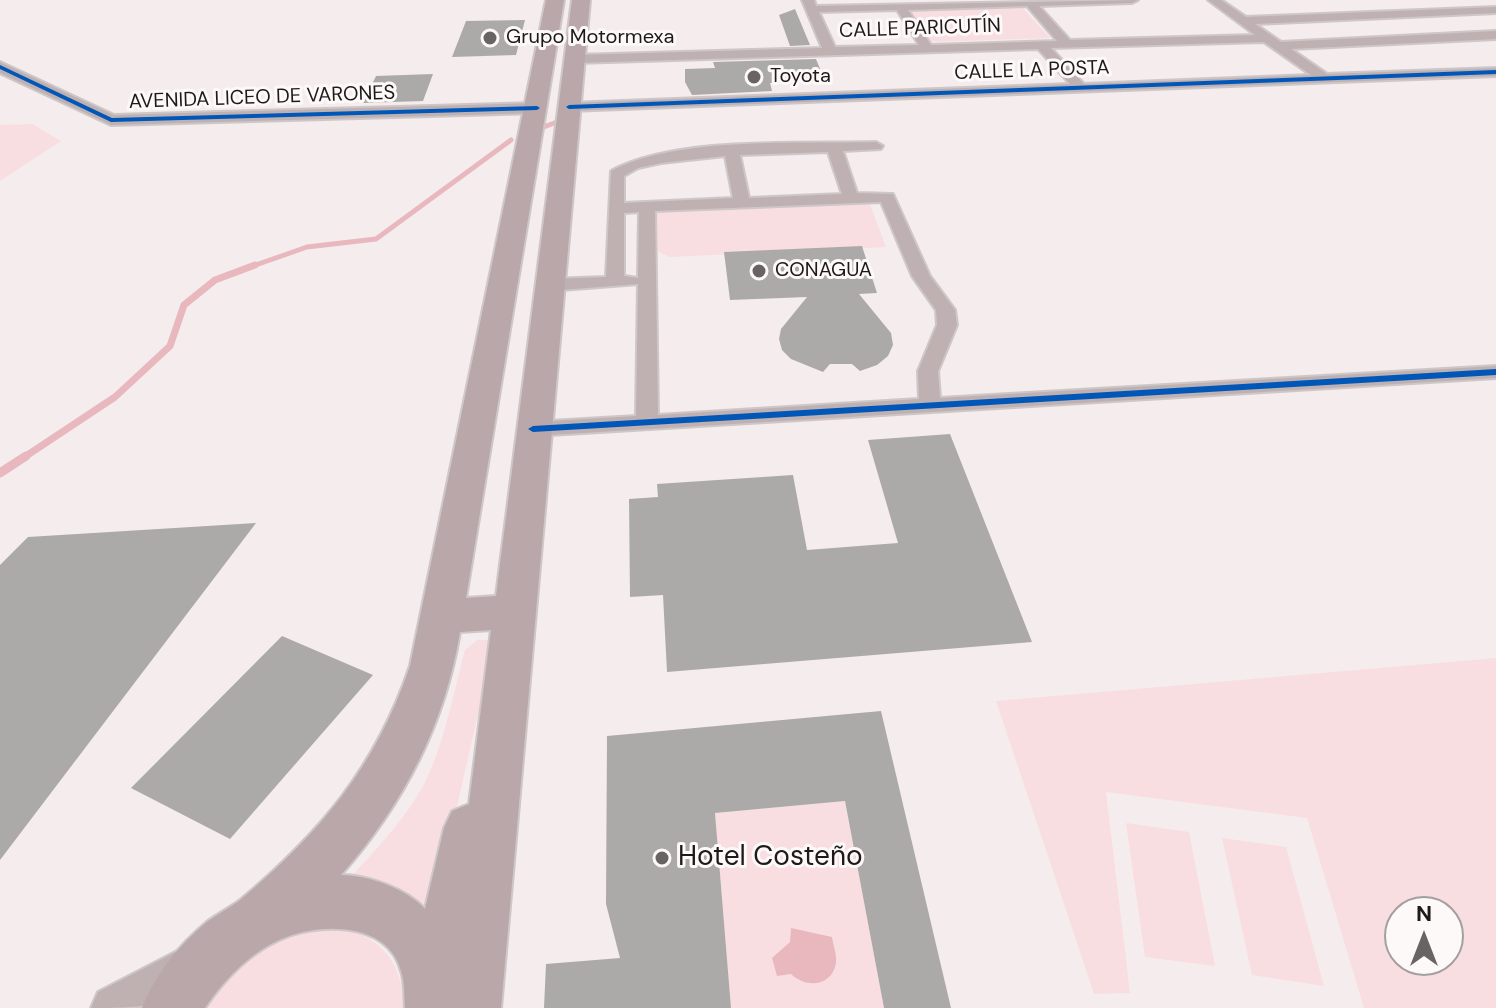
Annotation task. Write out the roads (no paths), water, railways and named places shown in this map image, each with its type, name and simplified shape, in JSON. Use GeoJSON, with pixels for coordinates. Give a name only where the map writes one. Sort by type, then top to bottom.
{"type":"FeatureCollection","features":[{"type":"Feature","properties":{"kind":"main road"},"geometry":{"type":"LineString","coordinates":[[447,1001],[511,635],[549,285],[547,127],[555,0]]}},
{"type":"Feature","properties":{"kind":"main road"},"geometry":{"type":"LineString","coordinates":[[171,1008],[213,954],[257,921],[320,862],[371,801],[398,760],[420,712],[547,127],[575,59],[581,0]]}},
{"type":"Feature","properties":{"kind":"main road"},"geometry":{"type":"LineString","coordinates":[[441,616],[511,635]]}},
{"type":"Feature","properties":{"kind":"main road"},"geometry":{"type":"LineString","coordinates":[[257,921],[298,905],[337,899],[372,905],[402,922],[424,949],[447,1001]]}},
{"type":"Feature","properties":{"kind":"street"},"geometry":{"type":"LineString","coordinates":[[830,51],[810,4],[900,6],[1132,0]]}},
{"type":"Feature","properties":{"kind":"street"},"geometry":{"type":"LineString","coordinates":[[1214,0],[1323,78]]}},
{"type":"Feature","properties":{"kind":"street"},"geometry":{"type":"LineString","coordinates":[[1395,0],[1485,48]]}},
{"type":"Feature","properties":{"kind":"street"},"geometry":{"type":"LineString","coordinates":[[1028,1],[1067,44]]}},
{"type":"Feature","properties":{"kind":"street"},"geometry":{"type":"LineString","coordinates":[[900,6],[927,48]]}},
{"type":"Feature","properties":{"kind":"street"},"geometry":{"type":"LineString","coordinates":[[1242,21],[1496,10]]}},
{"type":"Feature","properties":{"kind":"street"},"geometry":{"type":"LineString","coordinates":[[1140,24],[1160,41]]}},
{"type":"Feature","properties":{"kind":"street","name":"CALLE PARICUTÍN"},"geometry":{"type":"LineString","coordinates":[[575,59],[1160,41],[1272,42],[1496,35]]}},
{"type":"Feature","properties":{"kind":"street"},"geometry":{"type":"LineString","coordinates":[[1041,45],[1081,88]]}},
{"type":"Feature","properties":{"kind":"street","name":"AVENIDA LICEO DE VARONES"},"geometry":{"type":"LineString","coordinates":[[0,67],[96,124],[547,127]]}},
{"type":"Feature","properties":{"kind":"street","name":"CALLE LA POSTA"},"geometry":{"type":"LineString","coordinates":[[547,127],[1081,88],[1496,72]]}},
{"type":"Feature","properties":{"kind":"street"},"geometry":{"type":"LineString","coordinates":[[67,124],[96,124]]}},
{"type":"Feature","properties":{"kind":"street"},"geometry":{"type":"LineString","coordinates":[[615,281],[616,174],[622,167],[639,161],[732,152],[876,146]]}},
{"type":"Feature","properties":{"kind":"street"},"geometry":{"type":"LineString","coordinates":[[834,148],[851,198]]}},
{"type":"Feature","properties":{"kind":"street"},"geometry":{"type":"LineString","coordinates":[[732,152],[742,202]]}},
{"type":"Feature","properties":{"kind":"street"},"geometry":{"type":"LineString","coordinates":[[616,208],[887,197],[921,276],[945,310],[947,325],[928,371],[930,406]]}},
{"type":"Feature","properties":{"kind":"street"},"geometry":{"type":"LineString","coordinates":[[647,206],[647,422]]}},
{"type":"Feature","properties":{"kind":"street"},"geometry":{"type":"LineString","coordinates":[[549,285],[647,280]]}},
{"type":"Feature","properties":{"kind":"street"},"geometry":{"type":"LineString","coordinates":[[533,429],[1496,372]]}},
{"type":"Feature","properties":{"kind":"street"},"geometry":{"type":"LineString","coordinates":[[114,1008],[213,954]]}},
{"type":"Feature","properties":{"kind":"waterway"},"geometry":{"type":"LineString","coordinates":[[541,128],[557,122]]}},
{"type":"Feature","properties":{"kind":"waterway"},"geometry":{"type":"LineString","coordinates":[[250,267],[307,247],[376,239],[511,140]]}},
{"type":"Feature","properties":{"kind":"waterway"},"geometry":{"type":"LineString","coordinates":[[23,458],[115,397],[170,346],[184,305],[215,280],[255,265]]}},
{"type":"Feature","properties":{"kind":"waterway"},"geometry":{"type":"LineString","coordinates":[[0,473],[26,456]]}},
{"type":"Feature","properties":{"kind":"place","name":"Grupo Motormexa"},"geometry":{"type":"Point","coordinates":[490,38]}},
{"type":"Feature","properties":{"kind":"place","name":"Toyota"},"geometry":{"type":"Point","coordinates":[754,77]}},
{"type":"Feature","properties":{"kind":"place","name":"CONAGUA"},"geometry":{"type":"Point","coordinates":[759,271]}},
{"type":"Feature","properties":{"kind":"place","name":"Hotel Costeño"},"geometry":{"type":"Point","coordinates":[662,858]}}]}
